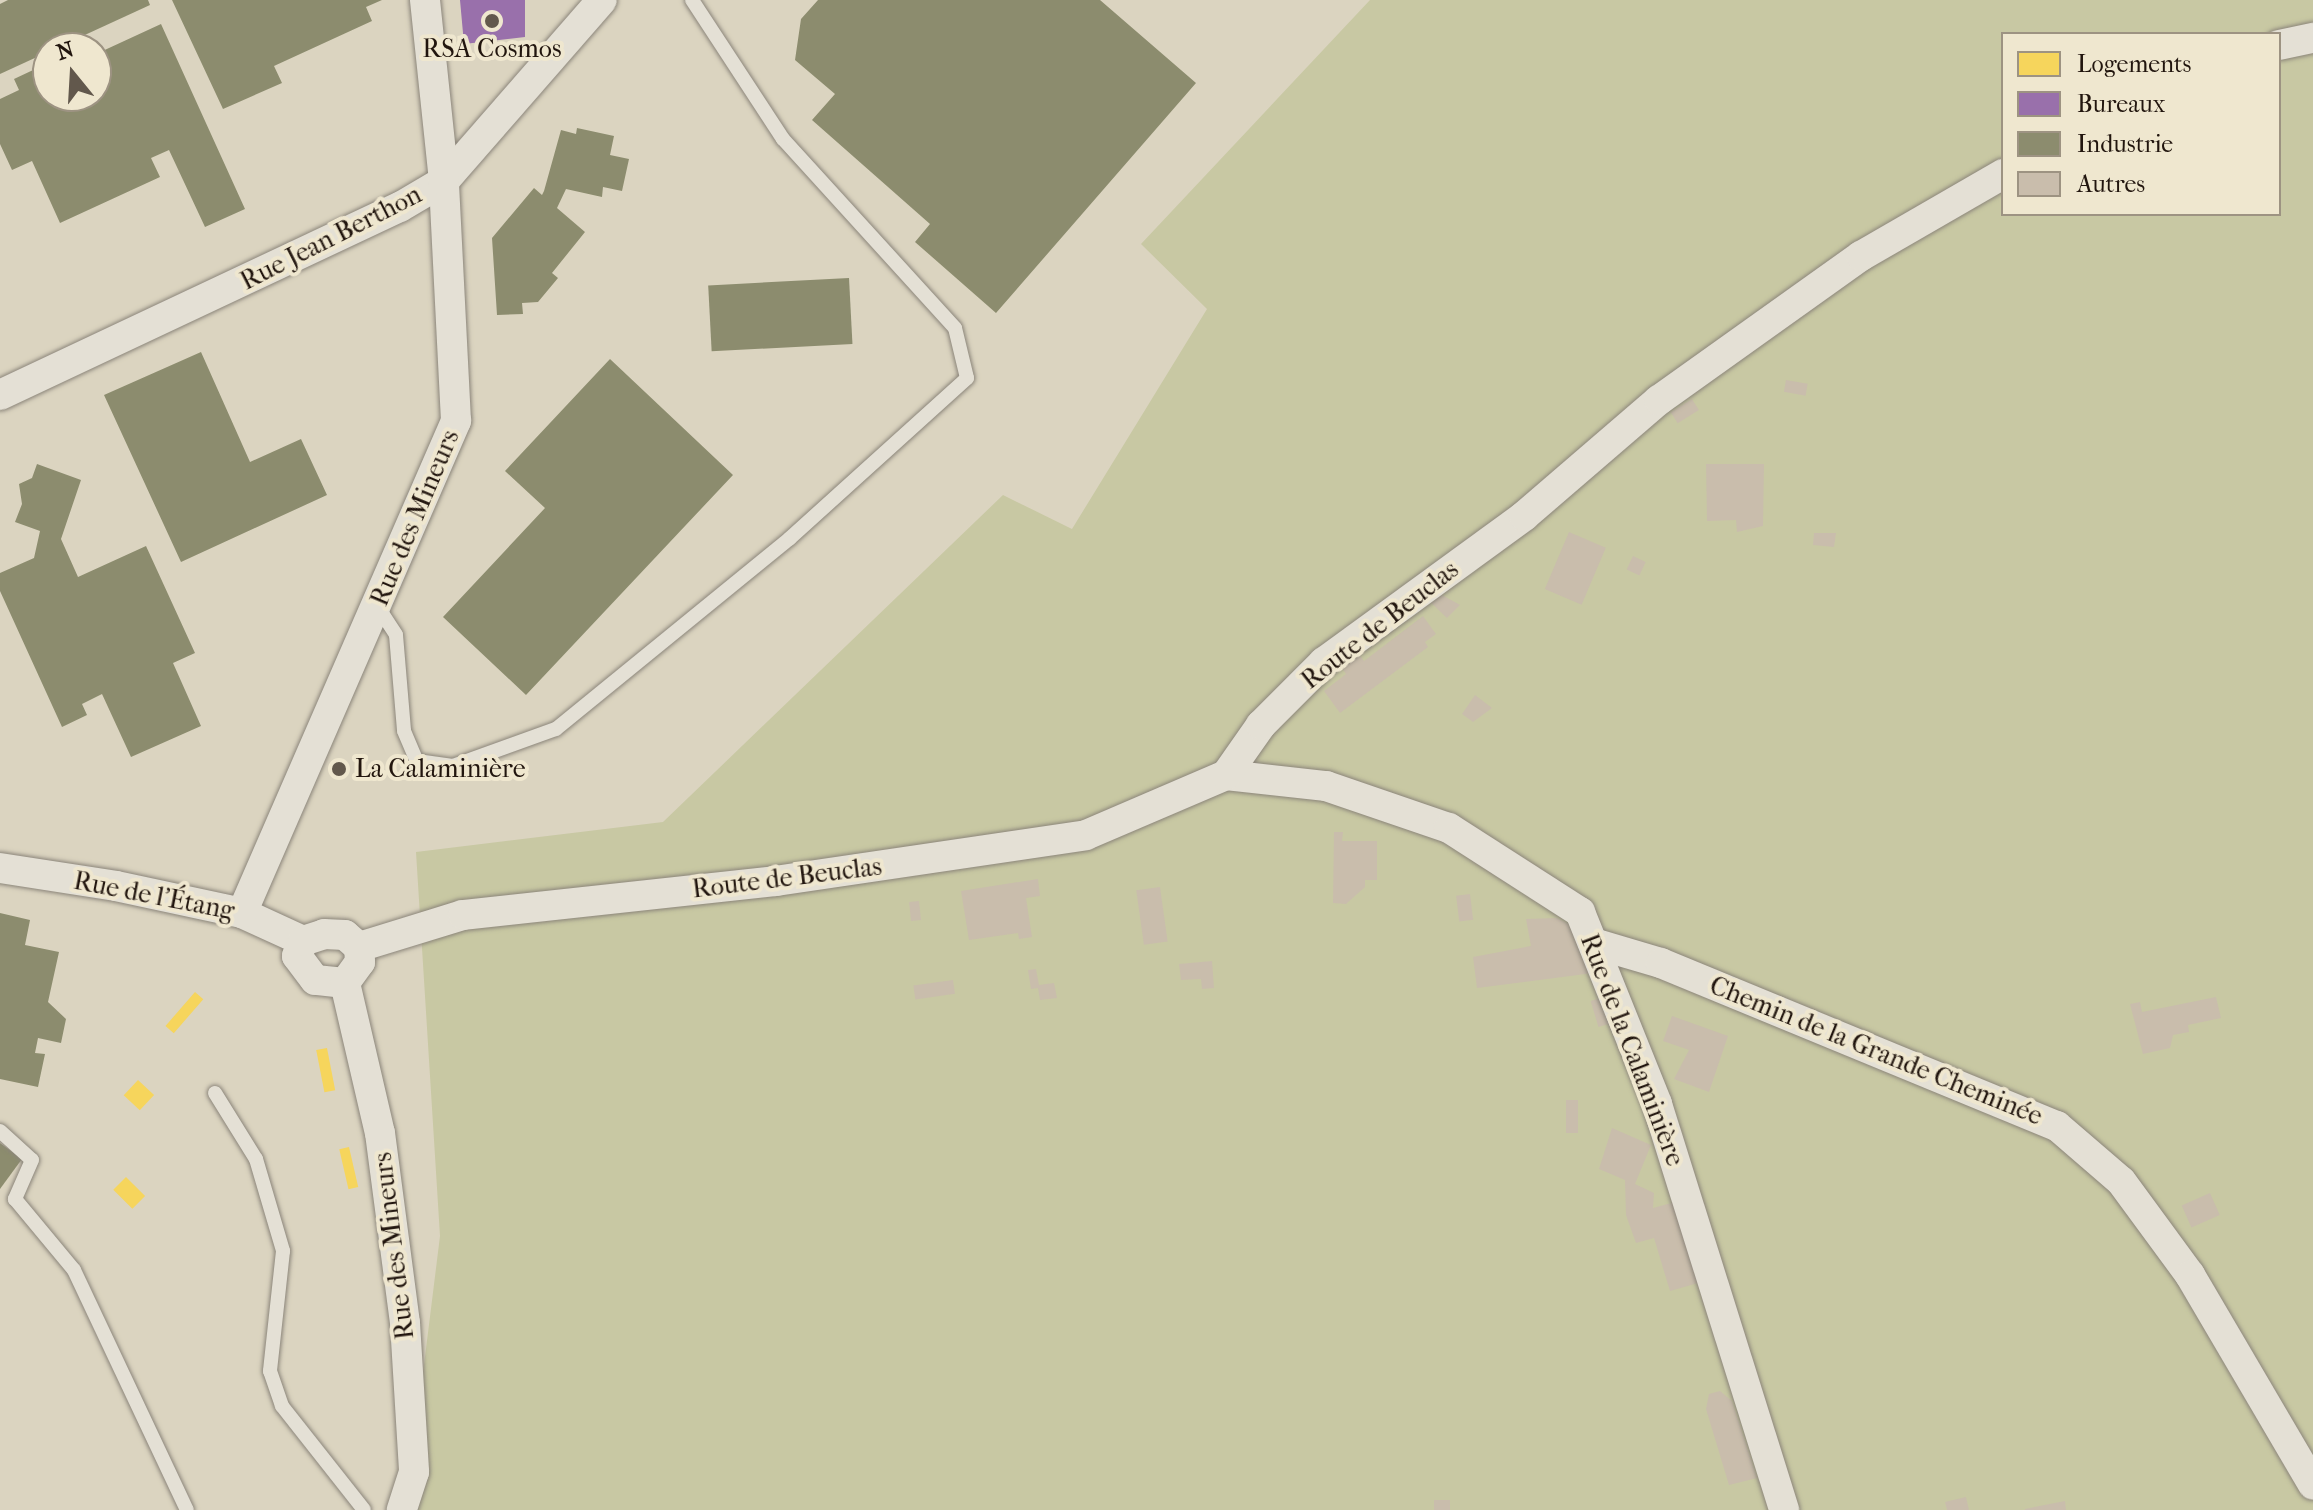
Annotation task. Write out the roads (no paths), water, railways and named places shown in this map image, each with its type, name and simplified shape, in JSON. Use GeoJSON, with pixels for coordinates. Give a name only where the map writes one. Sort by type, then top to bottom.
{"type":"FeatureCollection","features":[{"type":"Feature","properties":{"kind":"street","name":"Rue des Mineurs"},"geometry":{"type":"LineString","coordinates":[[242,913],[378,607],[456,421],[444,181],[425,0]]}},
{"type":"Feature","properties":{"kind":"street","name":"Rue Jean Berthon"},"geometry":{"type":"LineString","coordinates":[[0,395],[400,207],[444,181],[602,0]]}},
{"type":"Feature","properties":{"kind":"street"},"geometry":{"type":"LineString","coordinates":[[2281,45],[2313,38]]}},
{"type":"Feature","properties":{"kind":"street","name":"Route de Beuclas"},"geometry":{"type":"LineString","coordinates":[[359,947],[463,915],[776,881],[1086,835],[1226,775],[1261,725],[1324,662],[1524,516],[1659,400],[1861,256],[2001,175]]}},
{"type":"Feature","properties":{"kind":"street","name":"Rue de la Calaminière"},"geometry":{"type":"LineString","coordinates":[[1226,775],[1326,786],[1449,828],[1580,912],[1657,1104],[1784,1510]]}},
{"type":"Feature","properties":{"kind":"street","name":"Rue de l'Étang"},"geometry":{"type":"LineString","coordinates":[[0,868],[116,886],[242,913],[303,941]]}},
{"type":"Feature","properties":{"kind":"street"},"geometry":{"type":"LineString","coordinates":[[345,935],[359,947],[360,962],[345,983],[315,980],[297,956],[303,941],[345,935]]}},
{"type":"Feature","properties":{"kind":"street","name":"Chemin de la Grande Cheminée"},"geometry":{"type":"LineString","coordinates":[[1593,943],[1661,963],[2057,1126],[2121,1181],[2190,1275],[2313,1485]]}},
{"type":"Feature","properties":{"kind":"street","name":"Rue des Mineurs"},"geometry":{"type":"LineString","coordinates":[[345,983],[380,1133],[405,1323],[414,1472],[402,1510]]}},
{"type":"Feature","properties":{"kind":"lane"},"geometry":{"type":"LineString","coordinates":[[378,607],[396,635],[404,731],[417,761],[453,766],[556,729],[789,539],[967,378],[955,328],[783,139],[692,0]]}},
{"type":"Feature","properties":{"kind":"lane"},"geometry":{"type":"LineString","coordinates":[[215,1093],[256,1159],[283,1251],[270,1371],[282,1406],[364,1510]]}},
{"type":"Feature","properties":{"kind":"lane"},"geometry":{"type":"LineString","coordinates":[[0,1131],[32,1160],[15,1199],[74,1270],[187,1510]]}},
{"type":"Feature","properties":{"kind":"place","name":"RSA Cosmos"},"geometry":{"type":"Point","coordinates":[492,21]}},
{"type":"Feature","properties":{"kind":"place","name":"La Calaminière"},"geometry":{"type":"Point","coordinates":[339,769]}}]}
